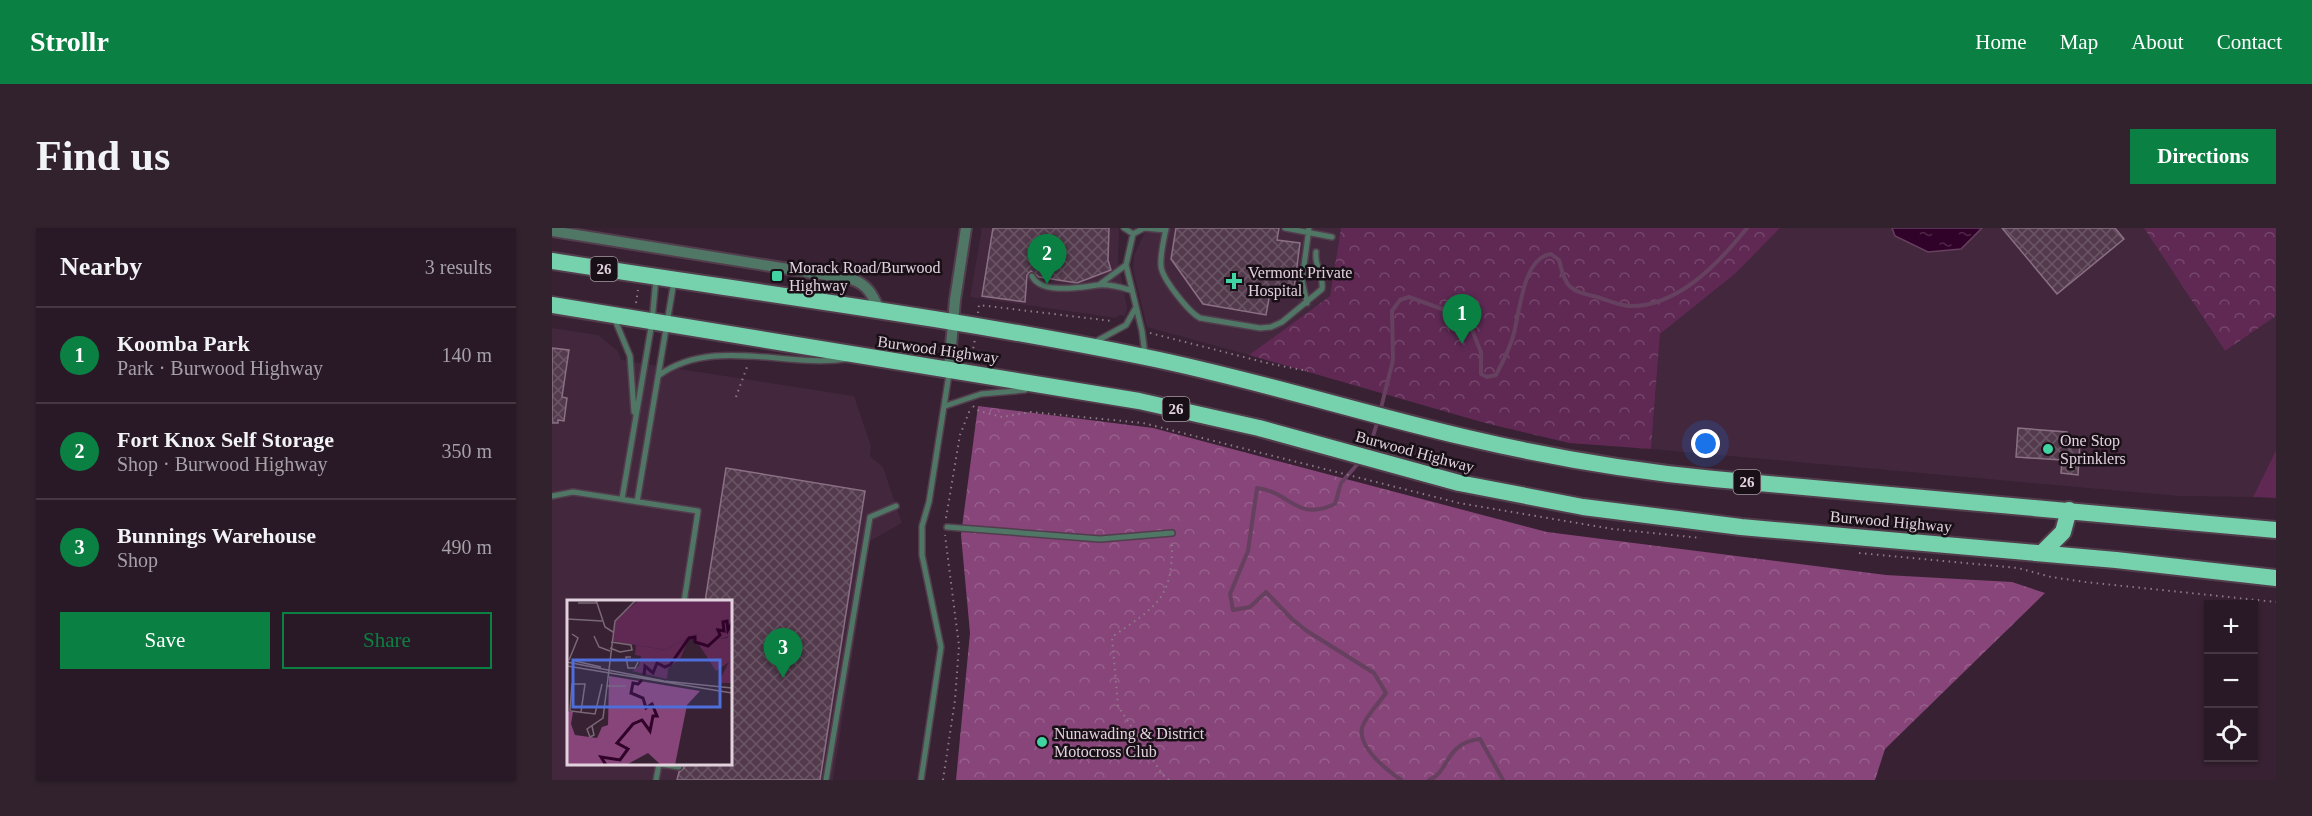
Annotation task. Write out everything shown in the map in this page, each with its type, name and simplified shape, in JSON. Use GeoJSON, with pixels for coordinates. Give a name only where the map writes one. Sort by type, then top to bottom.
{"type":"FeatureCollection","features":[{"type":"Feature","properties":{"kind":"highway","name":"Burwood Highway"},"geometry":{"type":"LineString","coordinates":[[552,261],[879,310],[1146,357],[1520,450],[1666,474],[2276,530]]}},
{"type":"Feature","properties":{"kind":"highway","name":"Burwood Highway"},"geometry":{"type":"LineString","coordinates":[[552,305],[866,357],[1032,381],[1172,408],[1478,487],[1630,514],[1741,527],[2218,570],[2276,578]]}},
{"type":"Feature","properties":{"kind":"highway"},"geometry":{"type":"LineString","coordinates":[[2042,553],[2063,532],[2069,510]]}},
{"type":"Feature","properties":{"kind":"street"},"geometry":{"type":"LineString","coordinates":[[949,369],[966,228]]}},
{"type":"Feature","properties":{"kind":"street","name":"Burwood Highway"},"geometry":{"type":"LineString","coordinates":[[552,231],[851,279],[861,282],[871,293],[879,310]]}},
{"type":"Feature","properties":{"kind":"lane"},"geometry":{"type":"LineString","coordinates":[[1124,228],[1133,234]]}},
{"type":"Feature","properties":{"kind":"lane"},"geometry":{"type":"LineString","coordinates":[[1146,357],[1126,265],[1133,234],[1144,228],[1166,229],[1160,264],[1162,273],[1192,313],[1200,318],[1271,327],[1282,322],[1322,289],[1322,277],[1316,264],[1316,252]]}},
{"type":"Feature","properties":{"kind":"lane"},"geometry":{"type":"LineString","coordinates":[[1285,228],[1332,237]]}},
{"type":"Feature","properties":{"kind":"lane"},"geometry":{"type":"LineString","coordinates":[[1307,303],[1302,281],[1308,231]]}},
{"type":"Feature","properties":{"kind":"lane"},"geometry":{"type":"LineString","coordinates":[[1099,285],[1126,265]]}},
{"type":"Feature","properties":{"kind":"lane"},"geometry":{"type":"LineString","coordinates":[[637,501],[658,376],[659,323],[656,276]]}},
{"type":"Feature","properties":{"kind":"lane"},"geometry":{"type":"LineString","coordinates":[[1032,276],[1038,283],[1057,287],[1082,289],[1099,285],[1130,290]]}},
{"type":"Feature","properties":{"kind":"lane"},"geometry":{"type":"LineString","coordinates":[[622,499],[635,419],[659,323],[674,279]]}},
{"type":"Feature","properties":{"kind":"lane"},"geometry":{"type":"LineString","coordinates":[[1088,346],[1126,325],[1135,309]]}},
{"type":"Feature","properties":{"kind":"lane"},"geometry":{"type":"LineString","coordinates":[[612,315],[630,356],[635,419]]}},
{"type":"Feature","properties":{"kind":"lane"},"geometry":{"type":"LineString","coordinates":[[658,376],[687,361],[718,356],[759,355],[821,363],[866,357]]}},
{"type":"Feature","properties":{"kind":"lane"},"geometry":{"type":"LineString","coordinates":[[921,780],[941,647],[922,555],[922,526],[929,502],[949,369]]}},
{"type":"Feature","properties":{"kind":"lane"},"geometry":{"type":"LineString","coordinates":[[945,406],[981,394],[1026,390],[1032,381]]}},
{"type":"Feature","properties":{"kind":"lane"},"geometry":{"type":"LineString","coordinates":[[552,496],[573,492],[698,511],[684,600]]}},
{"type":"Feature","properties":{"kind":"lane"},"geometry":{"type":"LineString","coordinates":[[826,780],[870,517],[896,506]]}},
{"type":"Feature","properties":{"kind":"lane"},"geometry":{"type":"LineString","coordinates":[[947,527],[1100,540],[1172,533]]}},
{"type":"Feature","properties":{"kind":"lane"},"geometry":{"type":"LineString","coordinates":[[656,780],[659,765]]}},
{"type":"Feature","properties":{"kind":"lane"},"geometry":{"type":"LineString","coordinates":[[666,765],[679,767]]}},
{"type":"Feature","properties":{"kind":"path"},"geometry":{"type":"LineString","coordinates":[[635,309],[638,290]]}},
{"type":"Feature","properties":{"kind":"path"},"geometry":{"type":"LineString","coordinates":[[969,371],[979,304]]}},
{"type":"Feature","properties":{"kind":"path"},"geometry":{"type":"LineString","coordinates":[[736,398],[747,367]]}},
{"type":"Feature","properties":{"kind":"path"},"geometry":{"type":"LineString","coordinates":[[943,780],[955,700],[959,646],[955,596],[946,555],[946,512],[954,481],[960,435],[972,405],[979,411],[1002,417],[1031,412],[1143,423],[1397,489],[1543,518]]}},
{"type":"Feature","properties":{"kind":"path"},"geometry":{"type":"LineString","coordinates":[[1169,780],[1118,706],[1112,637],[1156,605],[1172,573],[1172,533]]}},
{"type":"Feature","properties":{"kind":"path"},"geometry":{"type":"LineString","coordinates":[[1938,561],[2018,568],[2051,578],[2276,602]]}},
{"type":"Feature","properties":{"kind":"shaded area"},"geometry":{"type":"Polygon","coordinates":[[[982,228],[1119,228],[1118,260],[1127,308],[1125,316],[1120,315],[1116,318],[970,297],[982,228]]]}},
{"type":"Feature","properties":{"kind":"shaded area","name":"Vermont Private Hospital"},"geometry":{"type":"Polygon","coordinates":[[[1147,228],[1341,228],[1330,296],[1249,355],[1147,327],[1133,269],[1134,255],[1147,228]]]}},
{"type":"Feature","properties":{"kind":"shaded area"},"geometry":{"type":"Polygon","coordinates":[[[1780,228],[2144,228],[2225,351],[2276,316],[2276,450],[2253,497],[2178,496],[1651,449],[1660,334],[1736,273],[1780,228]]]}},
{"type":"Feature","properties":{"kind":"shaded area"},"geometry":{"type":"Polygon","coordinates":[[[552,328],[598,335],[618,351],[621,360],[854,396],[871,446],[870,456],[883,467],[902,523],[870,541],[833,780],[552,780],[552,328]]]}},
{"type":"Feature","properties":{"kind":"green space"},"geometry":{"type":"Polygon","coordinates":[[[1341,228],[1780,228],[1736,273],[1660,334],[1651,449],[1569,443],[1485,423],[1249,355],[1330,296],[1341,228]]]}},
{"type":"Feature","properties":{"kind":"green space"},"geometry":{"type":"Polygon","coordinates":[[[2144,228],[2276,228],[2276,316],[2225,351],[2144,228]]]}},
{"type":"Feature","properties":{"kind":"green space"},"geometry":{"type":"Polygon","coordinates":[[[978,406],[1153,428],[1547,532],[1886,575],[2012,582],[2045,593],[1885,749],[1875,780],[956,780],[970,633],[961,535],[978,406]]]}},
{"type":"Feature","properties":{"kind":"green space"},"geometry":{"type":"Polygon","coordinates":[[[2276,450],[2276,498],[2253,497],[2276,450]]]}},
{"type":"Feature","properties":{"kind":"water"},"geometry":{"type":"Polygon","coordinates":[[[1892,228],[1982,228],[1961,249],[1928,252],[1895,236],[1892,228]]]}},
{"type":"Feature","properties":{"kind":"building"},"geometry":{"type":"Polygon","coordinates":[[[993,228],[1109,228],[1108,260],[1111,270],[1077,283],[1039,277],[1031,271],[1027,275],[1025,302],[982,296],[993,228]]]}},
{"type":"Feature","properties":{"kind":"building"},"geometry":{"type":"Polygon","coordinates":[[[1176,228],[1279,228],[1277,240],[1300,243],[1293,297],[1270,293],[1266,315],[1203,304],[1171,259],[1176,228]]]}},
{"type":"Feature","properties":{"kind":"building"},"geometry":{"type":"Polygon","coordinates":[[[2002,228],[2115,228],[2124,239],[2057,294],[2002,228]]]}},
{"type":"Feature","properties":{"kind":"building"},"geometry":{"type":"Polygon","coordinates":[[[552,348],[569,350],[562,397],[567,398],[564,421],[558,420],[558,423],[552,423],[552,348]]]}},
{"type":"Feature","properties":{"kind":"building","name":"One Stop Sprinklers"},"geometry":{"type":"Polygon","coordinates":[[[2018,428],[2067,432],[2067,441],[2080,442],[2078,475],[2061,473],[2062,460],[2016,457],[2018,428]]]}},
{"type":"Feature","properties":{"kind":"building"},"geometry":{"type":"Polygon","coordinates":[[[726,468],[865,491],[820,780],[677,780],[679,772],[684,768],[682,765],[732,765],[732,600],[705,600],[726,468]]]}},
{"type":"Feature","properties":{"kind":"waterway"},"geometry":{"type":"LineString","coordinates":[[1380,412],[1393,360],[1392,311],[1400,300],[1409,297],[1467,318],[1481,352],[1481,374],[1487,377],[1496,375],[1507,353],[1515,330],[1523,290],[1533,266],[1541,258],[1551,254],[1559,260],[1567,283],[1575,290],[1628,306],[1646,305],[1663,300],[1695,281],[1710,269],[1747,228]]}},
{"type":"Feature","properties":{"kind":"waterway"},"geometry":{"type":"LineString","coordinates":[[1368,452],[1378,420]]}},
{"type":"Feature","properties":{"kind":"waterway"},"geometry":{"type":"LineString","coordinates":[[1361,460],[1341,483],[1335,504],[1322,509],[1302,508],[1279,495],[1257,488],[1248,551],[1230,594],[1233,610],[1250,607],[1266,592],[1307,631],[1374,673],[1386,693],[1366,719],[1362,728],[1362,736],[1364,743],[1375,758],[1401,780]]}},
{"type":"Feature","properties":{"kind":"waterway"},"geometry":{"type":"LineString","coordinates":[[1429,780],[1441,771],[1460,746],[1480,739],[1503,780]]}},
{"type":"Feature","properties":{"kind":"place","name":"Morack Road/Burwood Highway"},"geometry":{"type":"Point","coordinates":[777,276]}},
{"type":"Feature","properties":{"kind":"place","name":"Vermont Private Hospital"},"geometry":{"type":"Point","coordinates":[1234,281]}},
{"type":"Feature","properties":{"kind":"place","name":"Fort Knox Self Storage"},"geometry":{"type":"Point","coordinates":[1047,284]}},
{"type":"Feature","properties":{"kind":"place","name":"Koomba Park"},"geometry":{"type":"Point","coordinates":[1462,344]}},
{"type":"Feature","properties":{"kind":"place","name":"One Stop Sprinklers"},"geometry":{"type":"Point","coordinates":[2048,449]}},
{"type":"Feature","properties":{"kind":"place","name":"Bunnings Warehouse"},"geometry":{"type":"Point","coordinates":[783,678]}},
{"type":"Feature","properties":{"kind":"place","name":"Nunawading & District Motocross Club"},"geometry":{"type":"Point","coordinates":[1042,742]}}]}
